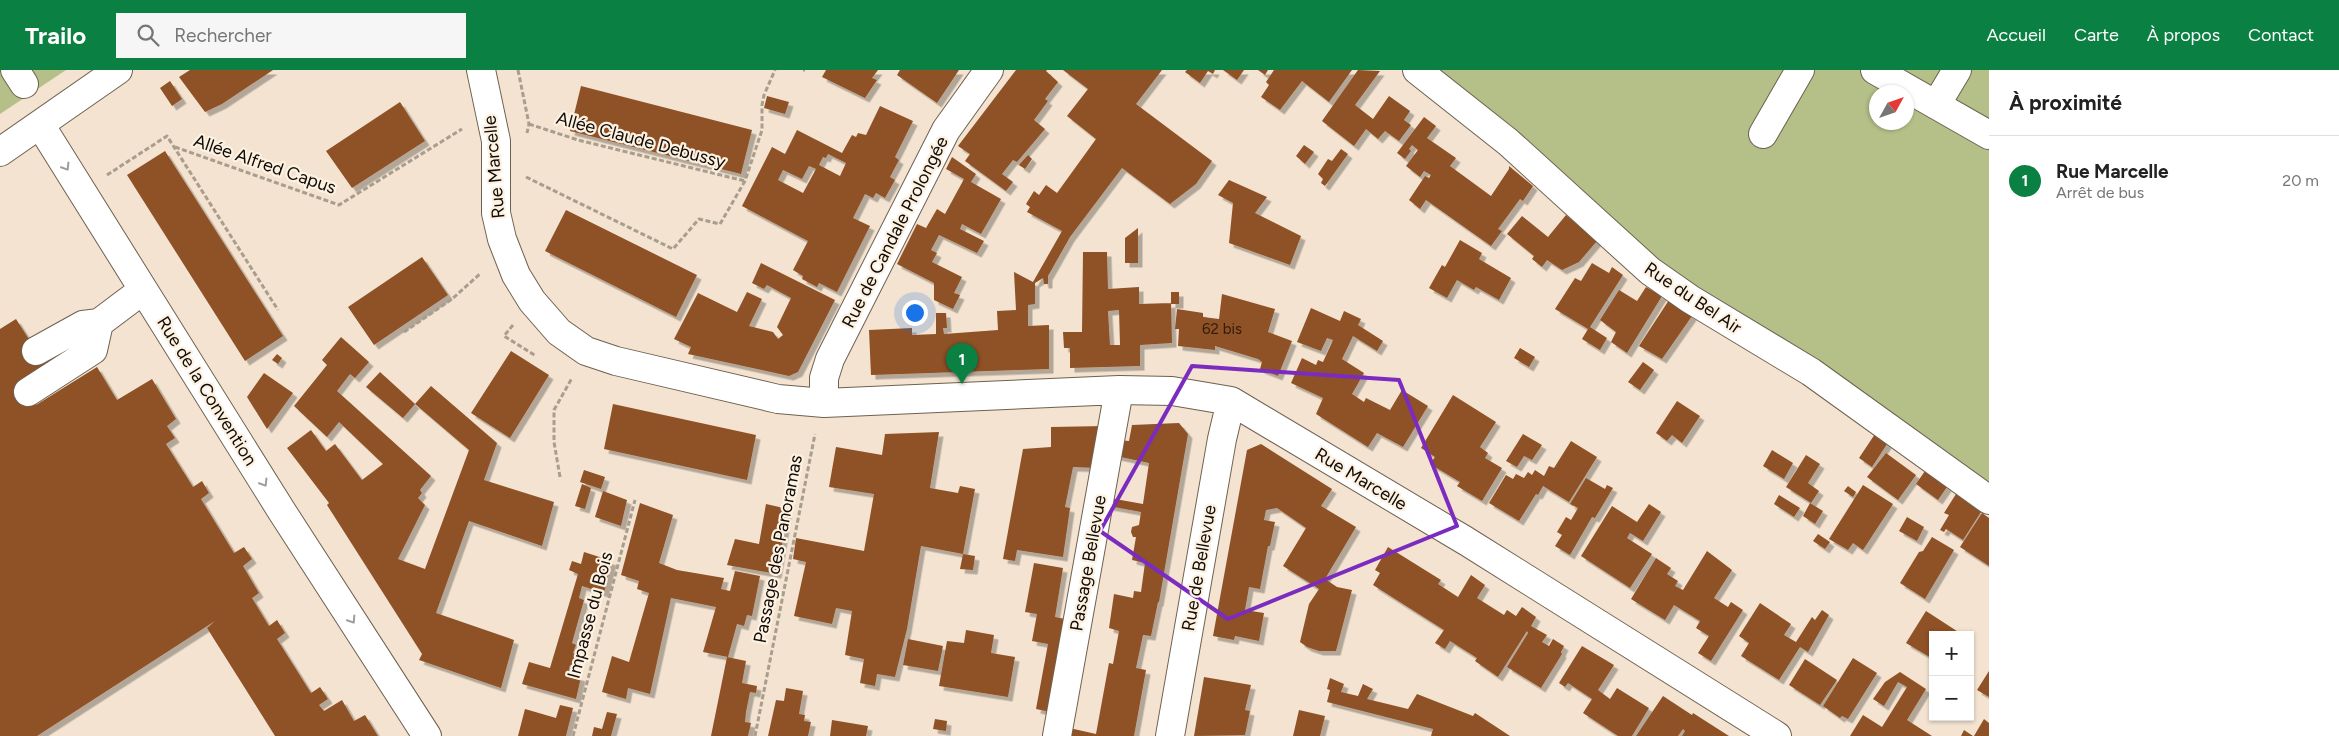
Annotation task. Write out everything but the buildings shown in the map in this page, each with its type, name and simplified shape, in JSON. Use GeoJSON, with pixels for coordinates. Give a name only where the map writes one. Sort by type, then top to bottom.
{"type":"FeatureCollection","features":[{"type":"Feature","properties":{"kind":"street"},"geometry":{"type":"LineString","coordinates":[[0,152],[41,126],[118,70]]}},
{"type":"Feature","properties":{"kind":"street","name":"Rue Marcelle"},"geometry":{"type":"LineString","coordinates":[[481,70],[496,141],[496,213],[506,251],[516,275],[532,301],[559,332],[586,351],[616,361],[778,399],[824,403],[1119,390],[1172,391],[1231,401],[1466,541],[1777,736]]}},
{"type":"Feature","properties":{"kind":"street","name":"Rue de Candale Prolongée"},"geometry":{"type":"LineString","coordinates":[[824,403],[824,378],[830,359],[946,130],[989,70]]}},
{"type":"Feature","properties":{"kind":"street","name":"Rue du Bel Air"},"geometry":{"type":"LineString","coordinates":[[1417,70],[1508,142],[1650,271],[1690,299],[1811,372],[1989,500]]}},
{"type":"Feature","properties":{"kind":"street"},"geometry":{"type":"LineString","coordinates":[[1762,134],[1800,70]]}},
{"type":"Feature","properties":{"kind":"street"},"geometry":{"type":"LineString","coordinates":[[1875,70],[1989,135]]}},
{"type":"Feature","properties":{"kind":"street"},"geometry":{"type":"LineString","coordinates":[[1936,105],[1957,70]]}},
{"type":"Feature","properties":{"kind":"street","name":"Rue de la Convention"},"geometry":{"type":"LineString","coordinates":[[41,126],[143,290],[427,736]]}},
{"type":"Feature","properties":{"kind":"street"},"geometry":{"type":"LineString","coordinates":[[36,351],[83,325],[99,323],[143,290]]}},
{"type":"Feature","properties":{"kind":"street"},"geometry":{"type":"LineString","coordinates":[[28,392],[92,350],[99,323]]}},
{"type":"Feature","properties":{"kind":"street","name":"Passage Bellevue"},"geometry":{"type":"LineString","coordinates":[[1057,736],[1119,390]]}},
{"type":"Feature","properties":{"kind":"street","name":"Rue de Bellevue"},"geometry":{"type":"LineString","coordinates":[[1170,736],[1222,439],[1231,401]]}},
{"type":"Feature","properties":{"kind":"path"},"geometry":{"type":"LineString","coordinates":[[529,178],[672,249],[699,219],[720,224],[745,182],[762,130],[764,95],[775,70]]}},
{"type":"Feature","properties":{"kind":"path","name":"Allée Claude Debussy"},"geometry":{"type":"LineString","coordinates":[[529,124],[578,140],[745,182]]}},
{"type":"Feature","properties":{"kind":"path","name":"Allée Alfred Capus"},"geometry":{"type":"LineString","coordinates":[[174,148],[339,205],[465,127]]}},
{"type":"Feature","properties":{"kind":"path"},"geometry":{"type":"LineString","coordinates":[[81,192],[167,136],[278,310]]}},
{"type":"Feature","properties":{"kind":"path"},"geometry":{"type":"LineString","coordinates":[[404,332],[452,299],[506,251]]}},
{"type":"Feature","properties":{"kind":"path"},"geometry":{"type":"LineString","coordinates":[[560,477],[554,442],[554,410],[586,351]]}},
{"type":"Feature","properties":{"kind":"path","name":"Passage des Panoramas"},"geometry":{"type":"LineString","coordinates":[[755,736],[816,430]]}},
{"type":"Feature","properties":{"kind":"path","name":"Impasse du Bois"},"geometry":{"type":"LineString","coordinates":[[573,736],[635,500]]}},
{"type":"Feature","properties":{"kind":"highlighted area"},"geometry":{"type":"Polygon","coordinates":[[[1192,366],[1399,380],[1457,526],[1228,619],[1100,531],[1192,366]]]}},
{"type":"Feature","properties":{"kind":"green space"},"geometry":{"type":"Polygon","coordinates":[[[0,70],[66,70],[0,114],[0,70]]]}},
{"type":"Feature","properties":{"kind":"green space"},"geometry":{"type":"Polygon","coordinates":[[[1438,70],[1989,70],[1989,488],[1628,243],[1513,127],[1438,70]]]}},
{"type":"Feature","properties":{"kind":"place","name":"Rue Marcelle"},"geometry":{"type":"Point","coordinates":[962,384]}}]}
